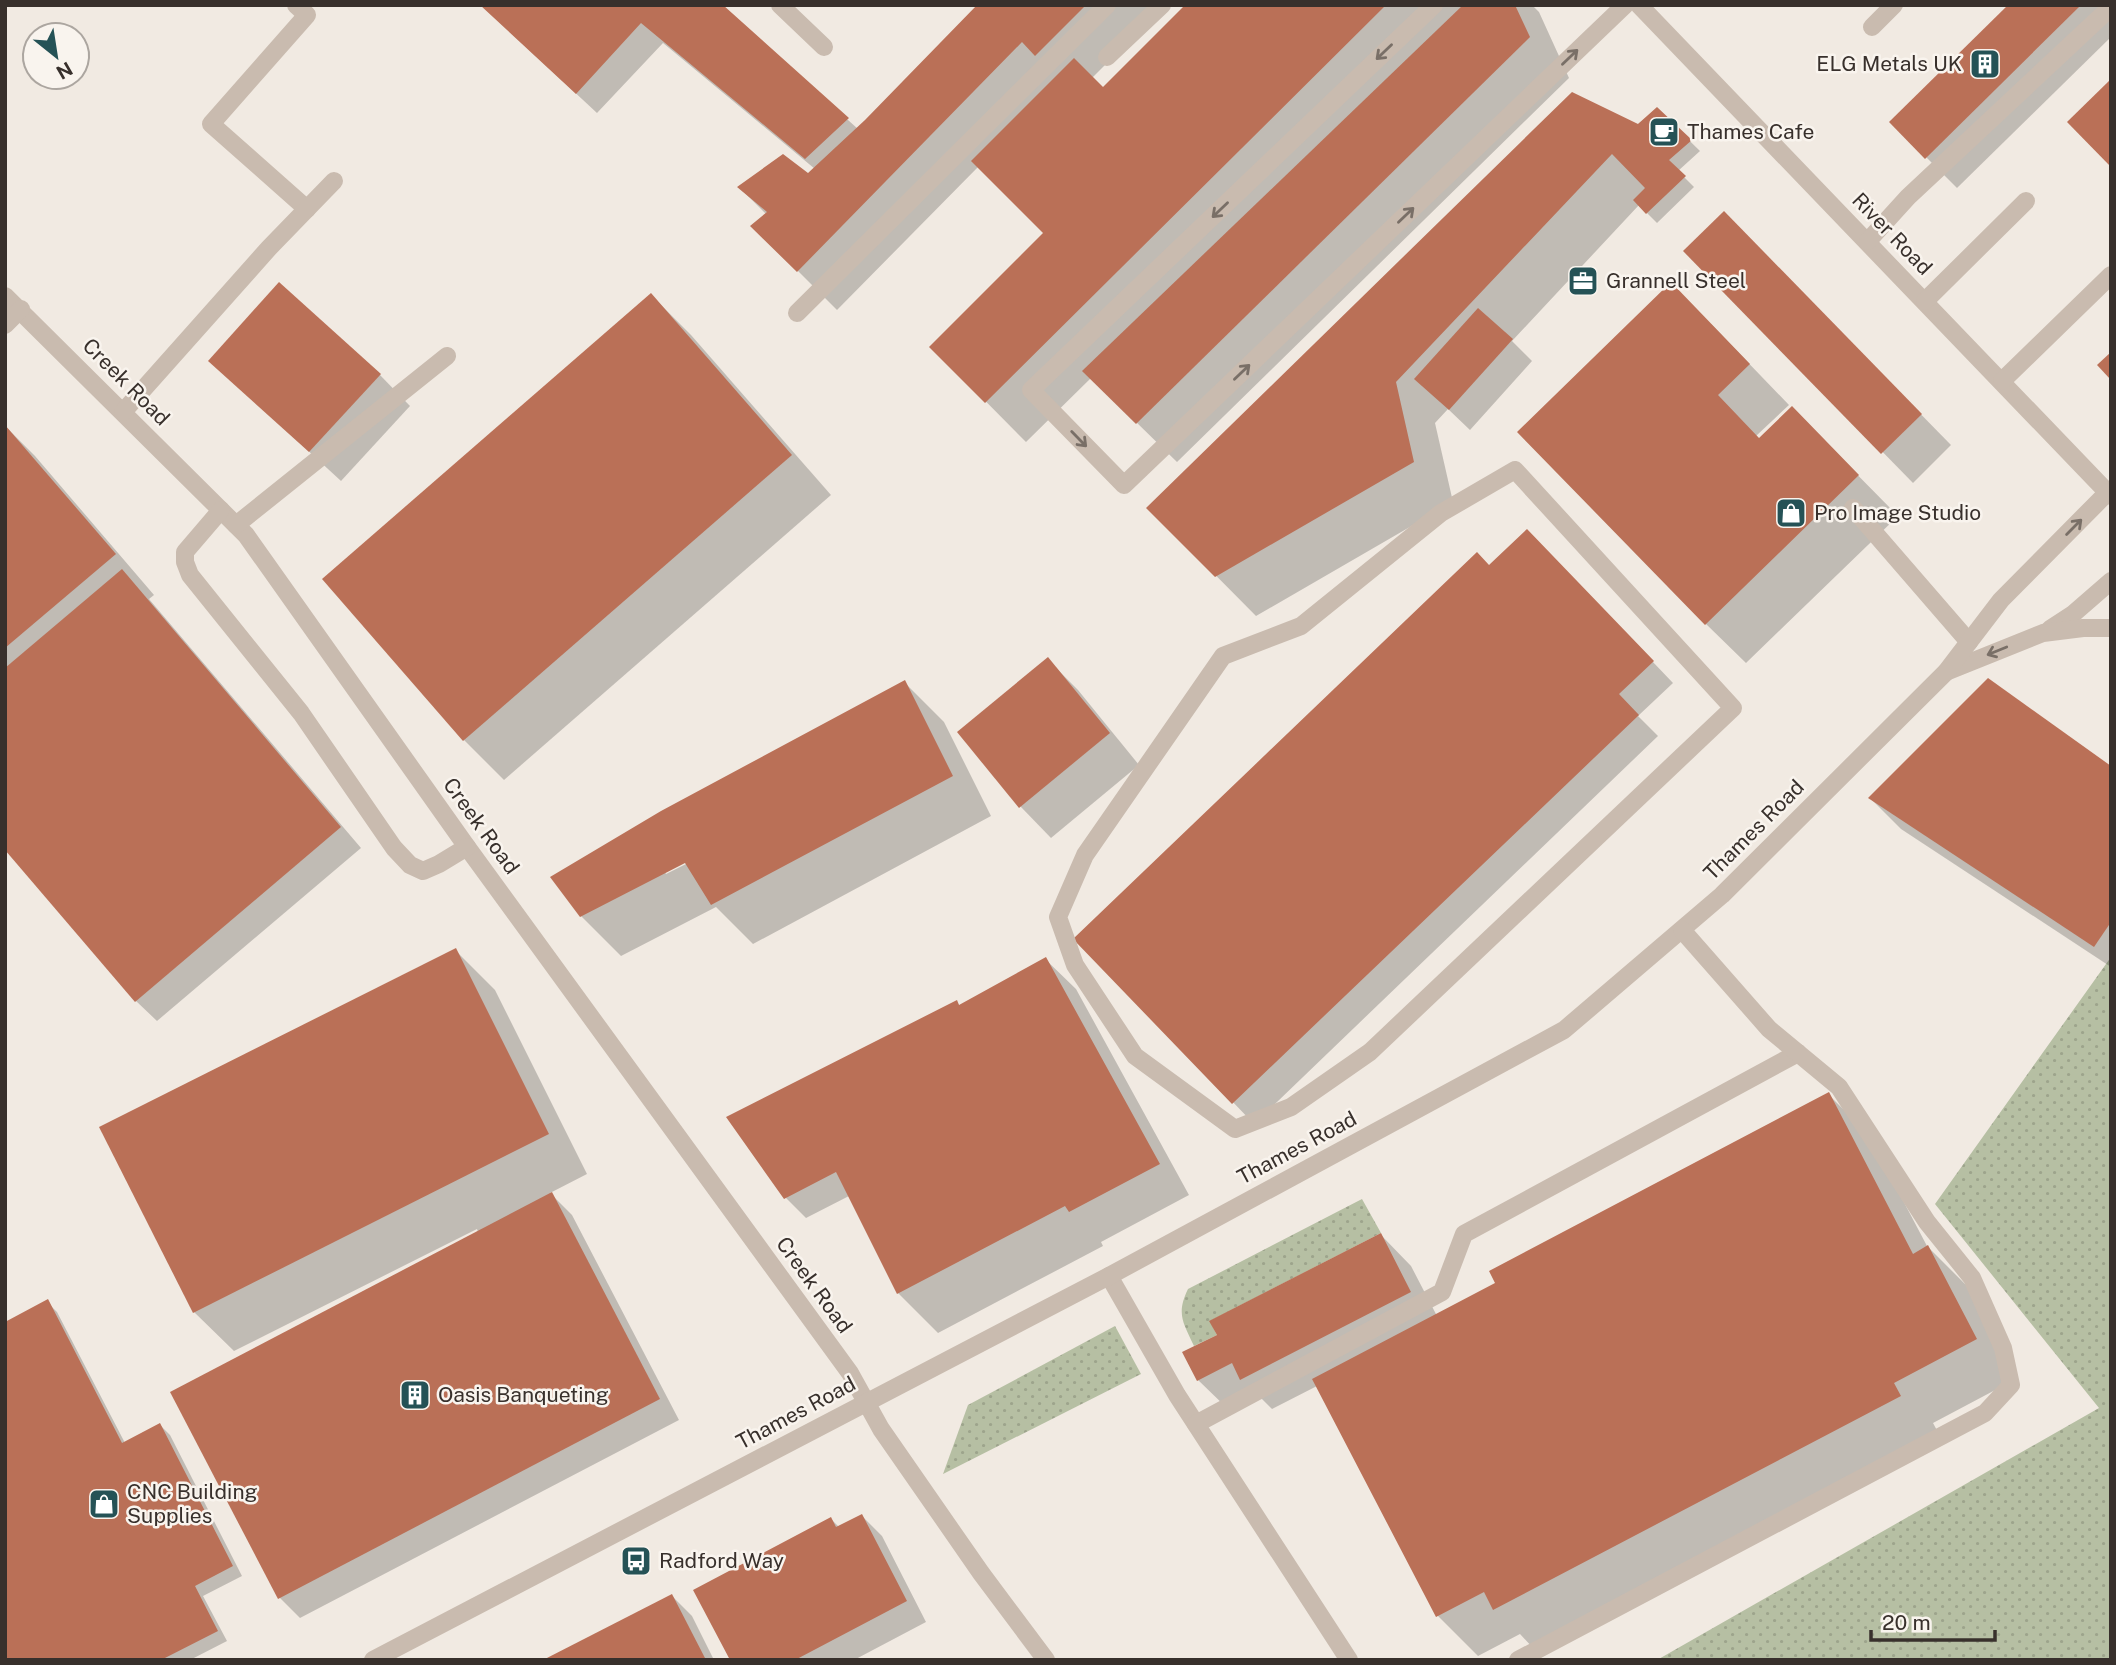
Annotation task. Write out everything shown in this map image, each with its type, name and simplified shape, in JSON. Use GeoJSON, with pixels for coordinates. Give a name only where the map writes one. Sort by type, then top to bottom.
{"type":"FeatureCollection","features":[{"type":"Feature","properties":{"kind":"street"},"geometry":{"type":"LineString","coordinates":[[296,5],[307,15],[211,124],[307,209]]}},
{"type":"Feature","properties":{"kind":"street"},"geometry":{"type":"LineString","coordinates":[[780,5],[824,47]]}},
{"type":"Feature","properties":{"kind":"street"},"geometry":{"type":"LineString","coordinates":[[797,313],[1107,5]]}},
{"type":"Feature","properties":{"kind":"street"},"geometry":{"type":"LineString","coordinates":[[1107,57],[1162,5]]}},
{"type":"Feature","properties":{"kind":"street"},"geometry":{"type":"LineString","coordinates":[[1433,5],[1031,390],[1124,485],[1625,5]]}},
{"type":"Feature","properties":{"kind":"street","name":"River Road"},"geometry":{"type":"LineString","coordinates":[[1639,5],[2109,494]]}},
{"type":"Feature","properties":{"kind":"street"},"geometry":{"type":"LineString","coordinates":[[1872,27],[1894,5]]}},
{"type":"Feature","properties":{"kind":"street"},"geometry":{"type":"LineString","coordinates":[[1868,241],[1908,197],[2111,7]]}},
{"type":"Feature","properties":{"kind":"street"},"geometry":{"type":"LineString","coordinates":[[123,411],[269,248],[334,181]]}},
{"type":"Feature","properties":{"kind":"street"},"geometry":{"type":"LineString","coordinates":[[1925,301],[2026,201]]}},
{"type":"Feature","properties":{"kind":"street"},"geometry":{"type":"LineString","coordinates":[[2001,382],[2111,275]]}},
{"type":"Feature","properties":{"kind":"street","name":"Creek Road"},"geometry":{"type":"LineString","coordinates":[[5,296],[246,535],[467,847],[850,1373],[864,1402]]}},
{"type":"Feature","properties":{"kind":"street"},"geometry":{"type":"LineString","coordinates":[[5,325],[21,309]]}},
{"type":"Feature","properties":{"kind":"street"},"geometry":{"type":"LineString","coordinates":[[236,525],[447,356]]}},
{"type":"Feature","properties":{"kind":"street"},"geometry":{"type":"LineString","coordinates":[[1515,470],[1733,708],[1370,1052],[1291,1107],[1235,1129],[1135,1056],[1075,965],[1058,917],[1085,855],[1223,656],[1301,626],[1441,513],[1515,470]]}},
{"type":"Feature","properties":{"kind":"street","name":"Thames Road"},"geometry":{"type":"LineString","coordinates":[[373,1660],[1109,1276],[1564,1030],[1722,895],[1946,672],[2001,600],[2109,494]]}},
{"type":"Feature","properties":{"kind":"street"},"geometry":{"type":"LineString","coordinates":[[1853,508],[1969,642]]}},
{"type":"Feature","properties":{"kind":"street"},"geometry":{"type":"LineString","coordinates":[[221,510],[185,552],[185,562],[190,575],[301,713],[394,848],[410,866],[423,871],[467,847]]}},
{"type":"Feature","properties":{"kind":"street"},"geometry":{"type":"LineString","coordinates":[[1946,672],[2043,633],[2073,614],[2111,581]]}},
{"type":"Feature","properties":{"kind":"street"},"geometry":{"type":"LineString","coordinates":[[2043,633],[2111,628]]}},
{"type":"Feature","properties":{"kind":"street"},"geometry":{"type":"LineString","coordinates":[[1518,1660],[1985,1413],[2011,1385],[2003,1348],[1972,1278],[1927,1222],[1839,1087],[1769,1029],[1682,930]]}},
{"type":"Feature","properties":{"kind":"street"},"geometry":{"type":"LineString","coordinates":[[1196,1424],[1442,1292],[1464,1234],[1798,1053]]}},
{"type":"Feature","properties":{"kind":"street"},"geometry":{"type":"LineString","coordinates":[[1109,1276],[1177,1395],[1349,1660]]}},
{"type":"Feature","properties":{"kind":"street"},"geometry":{"type":"LineString","coordinates":[[864,1402],[981,1573],[1046,1660]]}},
{"type":"Feature","properties":{"kind":"green space"},"geometry":{"type":"Polygon","coordinates":[[[2111,957],[2111,1660],[1657,1660],[2099,1408],[1935,1204],[2111,957]]]}},
{"type":"Feature","properties":{"kind":"green space"},"geometry":{"type":"Polygon","coordinates":[[[1362,1199],[1381,1233],[1210,1321],[1217,1335],[1194,1346],[1182,1318],[1182,1305],[1188,1289],[1362,1199]]]}},
{"type":"Feature","properties":{"kind":"green space"},"geometry":{"type":"Polygon","coordinates":[[[1115,1326],[1141,1374],[943,1474],[968,1405],[1115,1326]]]}},
{"type":"Feature","properties":{"kind":"building"},"geometry":{"type":"Polygon","coordinates":[[[480,5],[723,5],[849,118],[805,159],[641,23],[576,94],[480,5]]]}},
{"type":"Feature","properties":{"kind":"building"},"geometry":{"type":"Polygon","coordinates":[[[977,5],[1086,5],[1035,56],[1022,42],[797,272],[750,226],[767,212],[737,187],[783,154],[808,173],[865,120],[977,5]]]}},
{"type":"Feature","properties":{"kind":"building"},"geometry":{"type":"Polygon","coordinates":[[[1185,5],[1386,5],[985,403],[929,347],[1043,233],[971,161],[1074,58],[1103,87],[1185,5]]]}},
{"type":"Feature","properties":{"kind":"building"},"geometry":{"type":"Polygon","coordinates":[[[1463,5],[1515,5],[1530,37],[1136,424],[1082,371],[1463,5]]]}},
{"type":"Feature","properties":{"kind":"building","name":"ELG Metals UK"},"geometry":{"type":"Polygon","coordinates":[[[2008,5],[2081,5],[1925,159],[1889,122],[2008,5]]]}},
{"type":"Feature","properties":{"kind":"building"},"geometry":{"type":"Polygon","coordinates":[[[2111,79],[2111,167],[2067,122],[2111,79]]]}},
{"type":"Feature","properties":{"kind":"building"},"geometry":{"type":"Polygon","coordinates":[[[1572,92],[1638,124],[1657,107],[1692,140],[1669,160],[1686,176],[1646,214],[1633,200],[1645,188],[1612,154],[1396,382],[1414,462],[1215,577],[1146,508],[1572,92]]]}},
{"type":"Feature","properties":{"kind":"building"},"geometry":{"type":"Polygon","coordinates":[[[1724,211],[1922,414],[1881,454],[1683,251],[1724,211]]]}},
{"type":"Feature","properties":{"kind":"building"},"geometry":{"type":"Polygon","coordinates":[[[279,282],[381,374],[309,452],[208,361],[279,282]]]}},
{"type":"Feature","properties":{"kind":"building"},"geometry":{"type":"Polygon","coordinates":[[[1671,282],[1750,364],[1718,395],[1759,438],[1792,406],[1859,475],[1705,625],[1517,432],[1671,282]]]}},
{"type":"Feature","properties":{"kind":"building"},"geometry":{"type":"Polygon","coordinates":[[[651,293],[792,455],[463,741],[322,579],[651,293]]]}},
{"type":"Feature","properties":{"kind":"building"},"geometry":{"type":"Polygon","coordinates":[[[1478,308],[1513,339],[1449,410],[1414,379],[1478,308]]]}},
{"type":"Feature","properties":{"kind":"building"},"geometry":{"type":"Polygon","coordinates":[[[2111,352],[2111,380],[2097,365],[2111,352]]]}},
{"type":"Feature","properties":{"kind":"building"},"geometry":{"type":"Polygon","coordinates":[[[5,425],[116,554],[5,648],[5,425]]]}},
{"type":"Feature","properties":{"kind":"building"},"geometry":{"type":"Polygon","coordinates":[[[1527,529],[1654,661],[1619,694],[1639,715],[1232,1104],[1073,939],[1477,552],[1489,565],[1527,529]]]}},
{"type":"Feature","properties":{"kind":"building"},"geometry":{"type":"Polygon","coordinates":[[[122,569],[341,827],[135,1002],[5,850],[5,668],[122,569]]]}},
{"type":"Feature","properties":{"kind":"building"},"geometry":{"type":"Polygon","coordinates":[[[1048,657],[1110,733],[1019,808],[957,732],[1048,657]]]}},
{"type":"Feature","properties":{"kind":"building"},"geometry":{"type":"Polygon","coordinates":[[[1988,678],[2111,766],[2111,922],[2094,947],[1868,798],[1988,678]]]}},
{"type":"Feature","properties":{"kind":"building"},"geometry":{"type":"Polygon","coordinates":[[[905,680],[953,776],[711,905],[685,863],[580,917],[550,877],[661,811],[905,680]]]}},
{"type":"Feature","properties":{"kind":"building"},"geometry":{"type":"Polygon","coordinates":[[[456,948],[549,1134],[193,1313],[99,1127],[456,948]]]}},
{"type":"Feature","properties":{"kind":"building"},"geometry":{"type":"Polygon","coordinates":[[[1046,957],[1160,1164],[1069,1212],[1065,1206],[897,1294],[836,1172],[784,1199],[726,1117],[957,1000],[959,1005],[1046,957]]]}},
{"type":"Feature","properties":{"kind":"building"},"geometry":{"type":"Polygon","coordinates":[[[1829,1092],[1913,1254],[1928,1245],[1977,1339],[1894,1383],[1901,1396],[1493,1610],[1484,1592],[1436,1617],[1312,1379],[1495,1283],[1489,1271],[1829,1092]]]}},
{"type":"Feature","properties":{"kind":"building","name":"Oasis Banqueting"},"geometry":{"type":"Polygon","coordinates":[[[552,1192],[660,1399],[278,1599],[170,1392],[552,1192]]]}},
{"type":"Feature","properties":{"kind":"building"},"geometry":{"type":"Polygon","coordinates":[[[1381,1233],[1411,1292],[1240,1380],[1232,1363],[1197,1381],[1182,1352],[1217,1335],[1209,1321],[1381,1233]]]}},
{"type":"Feature","properties":{"kind":"building","name":"CNC Building Supplies"},"geometry":{"type":"Polygon","coordinates":[[[48,1299],[122,1443],[160,1423],[233,1566],[195,1586],[218,1631],[161,1660],[5,1660],[5,1322],[48,1299]]]}},
{"type":"Feature","properties":{"kind":"building"},"geometry":{"type":"Polygon","coordinates":[[[862,1514],[907,1601],[795,1660],[730,1660],[693,1590],[831,1517],[836,1527],[862,1514]]]}},
{"type":"Feature","properties":{"kind":"building"},"geometry":{"type":"Polygon","coordinates":[[[672,1594],[706,1660],[543,1660],[672,1594]]]}},
{"type":"Feature","properties":{"kind":"place","name":"ELG Metals UK"},"geometry":{"type":"Point","coordinates":[1985,64]}},
{"type":"Feature","properties":{"kind":"place","name":"Thames Cafe"},"geometry":{"type":"Point","coordinates":[1664,132]}},
{"type":"Feature","properties":{"kind":"place","name":"Grannell Steel"},"geometry":{"type":"Point","coordinates":[1583,281]}},
{"type":"Feature","properties":{"kind":"place","name":"Pro Image Studio"},"geometry":{"type":"Point","coordinates":[1791,513]}},
{"type":"Feature","properties":{"kind":"place","name":"Oasis Banqueting"},"geometry":{"type":"Point","coordinates":[415,1395]}},
{"type":"Feature","properties":{"kind":"place","name":"CNC Building Supplies"},"geometry":{"type":"Point","coordinates":[104,1504]}},
{"type":"Feature","properties":{"kind":"place","name":"Radford Way"},"geometry":{"type":"Point","coordinates":[636,1561]}}]}
